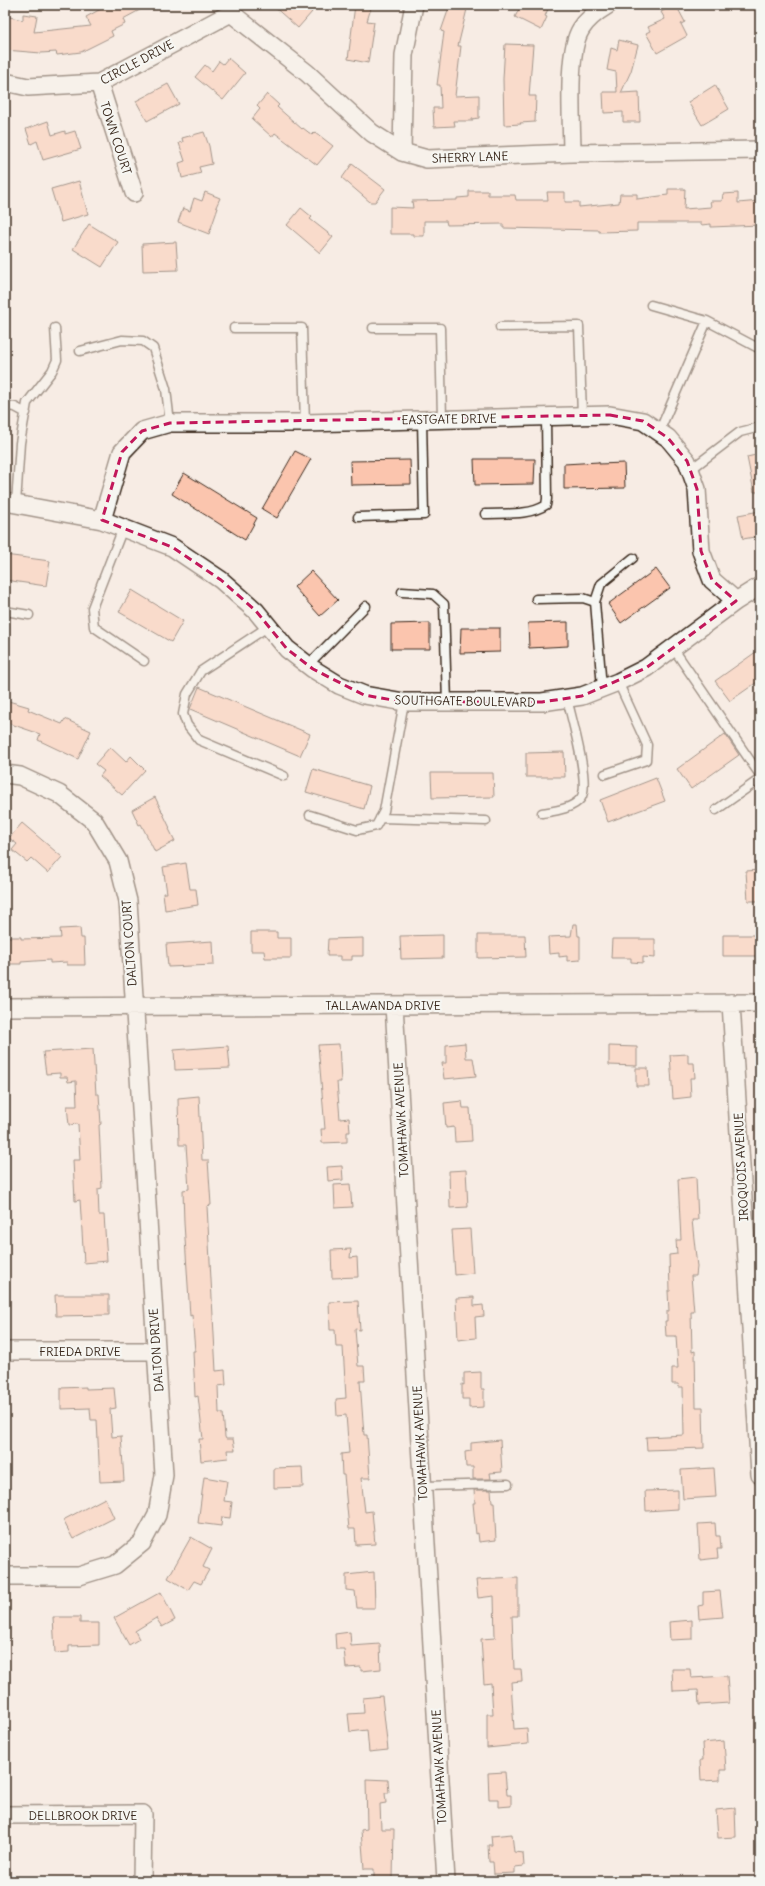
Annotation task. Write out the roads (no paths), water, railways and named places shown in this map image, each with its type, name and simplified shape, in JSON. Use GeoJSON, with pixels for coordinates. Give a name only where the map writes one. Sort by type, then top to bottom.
{"type":"FeatureCollection","features":[{"type":"Feature","properties":{"kind":"street"},"geometry":{"type":"LineString","coordinates":[[402,152],[404,56],[414,5]]}},
{"type":"Feature","properties":{"kind":"street"},"geometry":{"type":"LineString","coordinates":[[572,153],[571,57],[580,29],[597,11],[608,5]]}},
{"type":"Feature","properties":{"kind":"street","name":"SHERRY LANE"},"geometry":{"type":"LineString","coordinates":[[232,9],[307,73],[372,133],[402,152],[428,159],[572,153],[760,150]]}},
{"type":"Feature","properties":{"kind":"street","name":"CIRCLE DRIVE"},"geometry":{"type":"LineString","coordinates":[[5,82],[28,87],[99,83],[232,9]]}},
{"type":"Feature","properties":{"kind":"street","name":"TOWN COURT"},"geometry":{"type":"LineString","coordinates":[[99,83],[134,192]]}},
{"type":"Feature","properties":{"kind":"street","name":"EASTGATE DRIVE"},"geometry":{"type":"LineString","coordinates":[[102,520],[122,452],[142,431],[170,423],[422,420],[610,415],[643,421],[668,438],[687,461],[697,489],[701,552],[712,580],[736,601]]}},
{"type":"Feature","properties":{"kind":"street","name":"SOUTHGATE BOULEVARD"},"geometry":{"type":"LineString","coordinates":[[11,503],[102,520],[172,547],[221,580],[256,611],[287,649],[308,665],[340,685],[364,695],[404,702],[542,702],[582,696],[618,682],[646,668],[736,601],[760,586]]}},
{"type":"Feature","properties":{"kind":"street","name":"DALTON COURT"},"geometry":{"type":"LineString","coordinates":[[5,774],[20,776],[59,794],[94,821],[118,861],[128,901],[133,1006]]}},
{"type":"Feature","properties":{"kind":"street","name":"IROQUOIS AVENUE"},"geometry":{"type":"LineString","coordinates":[[731,1003],[755,1336],[760,1475]]}},
{"type":"Feature","properties":{"kind":"street","name":"TALLAWANDA DRIVE"},"geometry":{"type":"LineString","coordinates":[[5,1007],[760,1003]]}},
{"type":"Feature","properties":{"kind":"street","name":"TOMAHAWK AVENUE"},"geometry":{"type":"LineString","coordinates":[[394,1005],[446,1881]]}},
{"type":"Feature","properties":{"kind":"street","name":"DALTON DRIVE"},"geometry":{"type":"LineString","coordinates":[[5,1576],[79,1576],[115,1565],[142,1543],[158,1515],[164,1475],[133,1006]]}},
{"type":"Feature","properties":{"kind":"street","name":"FRIEDA DRIVE"},"geometry":{"type":"LineString","coordinates":[[5,1351],[156,1351]]}},
{"type":"Feature","properties":{"kind":"street","name":"DELLBROOK DRIVE"},"geometry":{"type":"LineString","coordinates":[[5,1816],[143,1814],[142,1881]]}},
{"type":"Feature","properties":{"kind":"lane"},"geometry":{"type":"LineString","coordinates":[[651,305],[707,321],[760,349]]}},
{"type":"Feature","properties":{"kind":"lane"},"geometry":{"type":"LineString","coordinates":[[659,432],[707,321]]}},
{"type":"Feature","properties":{"kind":"lane"},"geometry":{"type":"LineString","coordinates":[[500,327],[579,326],[582,416]]}},
{"type":"Feature","properties":{"kind":"lane"},"geometry":{"type":"LineString","coordinates":[[11,503],[28,403],[52,371],[57,360],[55,328]]}},
{"type":"Feature","properties":{"kind":"lane"},"geometry":{"type":"LineString","coordinates":[[234,328],[302,328],[305,422]]}},
{"type":"Feature","properties":{"kind":"lane"},"geometry":{"type":"LineString","coordinates":[[373,328],[440,328],[442,419]]}},
{"type":"Feature","properties":{"kind":"lane"},"geometry":{"type":"LineString","coordinates":[[80,351],[122,340],[143,341],[153,348],[166,389],[170,423]]}},
{"type":"Feature","properties":{"kind":"lane"},"geometry":{"type":"LineString","coordinates":[[5,406],[14,407],[26,413]]}},
{"type":"Feature","properties":{"kind":"lane"},"geometry":{"type":"LineString","coordinates":[[486,514],[524,512],[541,508],[546,505],[546,417]]}},
{"type":"Feature","properties":{"kind":"lane"},"geometry":{"type":"LineString","coordinates":[[358,517],[424,515],[422,420]]}},
{"type":"Feature","properties":{"kind":"lane"},"geometry":{"type":"LineString","coordinates":[[690,470],[740,432],[760,427]]}},
{"type":"Feature","properties":{"kind":"lane"},"geometry":{"type":"LineString","coordinates":[[123,528],[92,608],[92,614],[94,626],[144,661]]}},
{"type":"Feature","properties":{"kind":"lane"},"geometry":{"type":"LineString","coordinates":[[602,688],[595,602],[601,584],[633,558]]}},
{"type":"Feature","properties":{"kind":"lane"},"geometry":{"type":"LineString","coordinates":[[402,592],[434,594],[444,604],[447,703]]}},
{"type":"Feature","properties":{"kind":"lane"},"geometry":{"type":"LineString","coordinates":[[536,599],[583,598],[595,602]]}},
{"type":"Feature","properties":{"kind":"lane"},"geometry":{"type":"LineString","coordinates":[[308,665],[366,606]]}},
{"type":"Feature","properties":{"kind":"lane"},"geometry":{"type":"LineString","coordinates":[[5,611],[29,615]]}},
{"type":"Feature","properties":{"kind":"lane"},"geometry":{"type":"LineString","coordinates":[[269,626],[201,671],[187,694],[183,714],[187,725],[199,740],[284,776]]}},
{"type":"Feature","properties":{"kind":"lane"},"geometry":{"type":"LineString","coordinates":[[673,648],[760,775]]}},
{"type":"Feature","properties":{"kind":"lane"},"geometry":{"type":"LineString","coordinates":[[605,774],[646,760],[647,745],[618,682]]}},
{"type":"Feature","properties":{"kind":"lane"},"geometry":{"type":"LineString","coordinates":[[542,813],[570,806],[581,798],[584,785],[582,766],[567,698]]}},
{"type":"Feature","properties":{"kind":"lane"},"geometry":{"type":"LineString","coordinates":[[310,815],[357,830],[376,826],[384,810],[404,702]]}},
{"type":"Feature","properties":{"kind":"lane"},"geometry":{"type":"LineString","coordinates":[[716,810],[760,779]]}},
{"type":"Feature","properties":{"kind":"lane"},"geometry":{"type":"LineString","coordinates":[[380,818],[486,821]]}},
{"type":"Feature","properties":{"kind":"lane"},"geometry":{"type":"LineString","coordinates":[[423,1486],[508,1484]]}}]}
